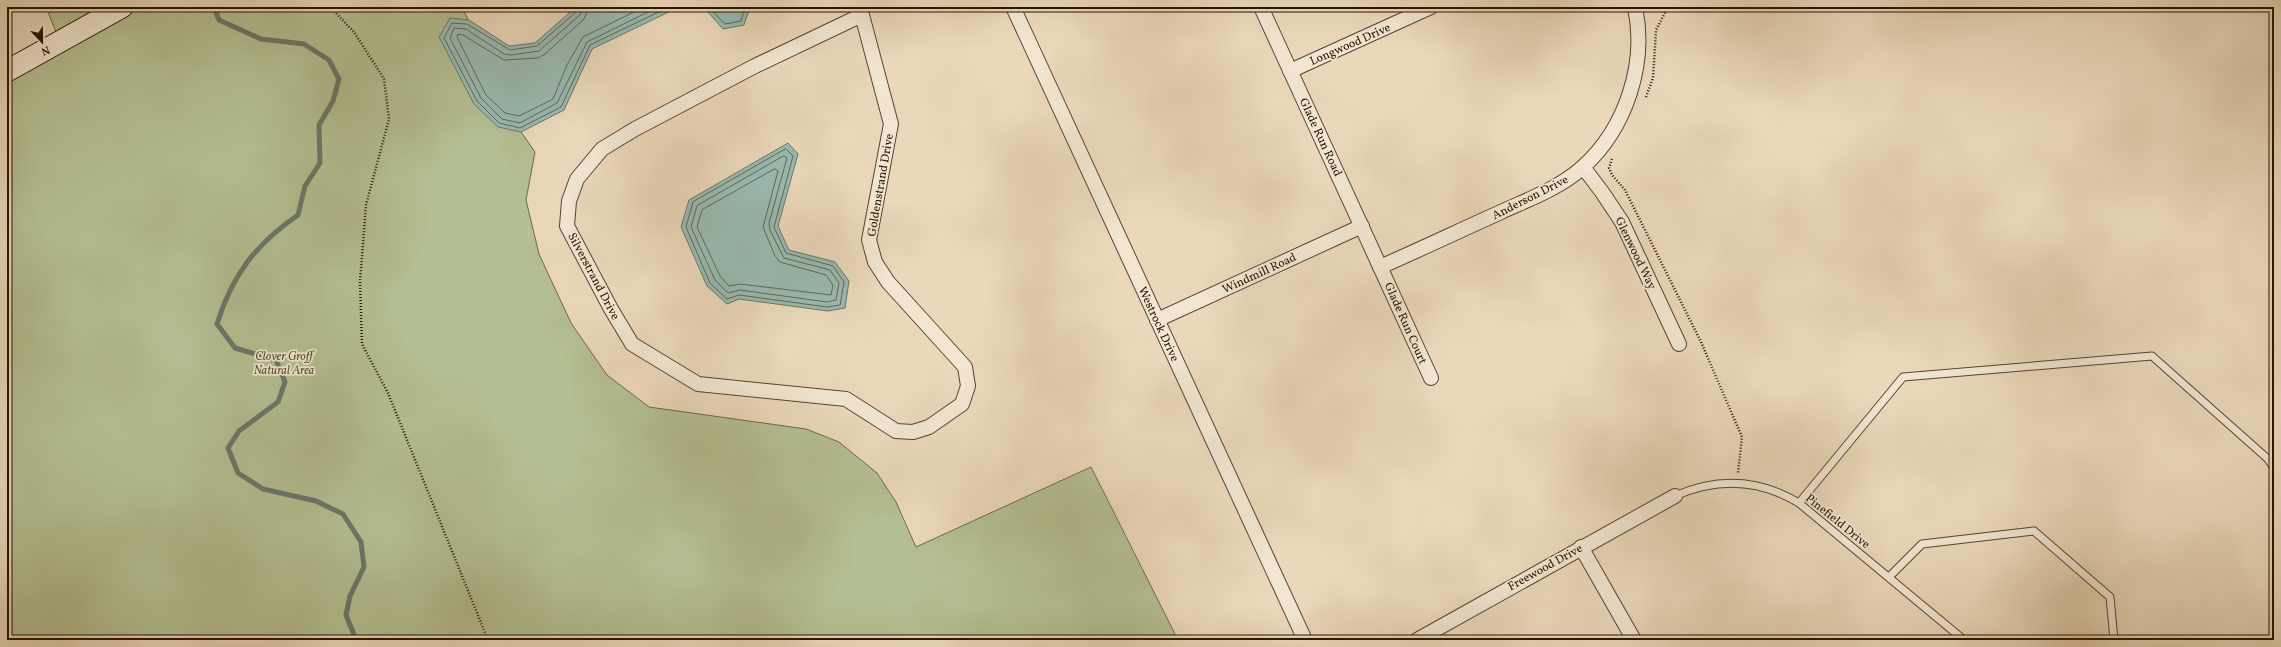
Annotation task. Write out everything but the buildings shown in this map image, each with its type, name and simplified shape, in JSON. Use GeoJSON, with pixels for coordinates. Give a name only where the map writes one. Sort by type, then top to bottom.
{"type":"FeatureCollection","features":[{"type":"Feature","properties":{"kind":"main road"},"geometry":{"type":"LineString","coordinates":[[7,71],[122,7]]}},
{"type":"Feature","properties":{"kind":"street","name":"Westrock Drive"},"geometry":{"type":"LineString","coordinates":[[1013,7],[1305,640]]}},
{"type":"Feature","properties":{"kind":"street","name":"Glade Run Road"},"geometry":{"type":"LineString","coordinates":[[1261,7],[1380,267]]}},
{"type":"Feature","properties":{"kind":"street","name":"Longwood Drive"},"geometry":{"type":"LineString","coordinates":[[1290,71],[1431,7]]}},
{"type":"Feature","properties":{"kind":"street","name":"Anderson Drive"},"geometry":{"type":"LineString","coordinates":[[1380,267],[1548,190],[1583,167],[1598,152],[1612,131],[1625,107],[1632,85],[1638,37],[1635,7]]}},
{"type":"Feature","properties":{"kind":"street","name":"Goldenstrand Drive"},"geometry":{"type":"LineString","coordinates":[[859,11],[891,124],[869,240],[875,262],[888,282],[965,367],[968,386],[962,404]]}},
{"type":"Feature","properties":{"kind":"street","name":"Silverstrand Drive"},"geometry":{"type":"LineString","coordinates":[[859,11],[635,129],[602,149],[578,179],[568,201],[567,226],[611,309],[632,344],[698,384],[846,399],[896,431],[913,432],[929,426],[962,404]]}},
{"type":"Feature","properties":{"kind":"street","name":"Glenwood Way"},"geometry":{"type":"LineString","coordinates":[[1583,167],[1622,222],[1679,344]]}},
{"type":"Feature","properties":{"kind":"street","name":"Windmill Road"},"geometry":{"type":"LineString","coordinates":[[1157,320],[1362,226]]}},
{"type":"Feature","properties":{"kind":"street","name":"Glade Run Court"},"geometry":{"type":"LineString","coordinates":[[1380,267],[1431,378]]}},
{"type":"Feature","properties":{"kind":"street","name":"Freewood Drive"},"geometry":{"type":"LineString","coordinates":[[1416,640],[1675,496]]}},
{"type":"Feature","properties":{"kind":"street"},"geometry":{"type":"LineString","coordinates":[[1581,547],[1634,640]]}},
{"type":"Feature","properties":{"kind":"lane"},"geometry":{"type":"LineString","coordinates":[[1799,503],[1903,377],[2152,356],[2271,457],[2274,468]]}},
{"type":"Feature","properties":{"kind":"lane","name":"Pinefield Drive"},"geometry":{"type":"LineString","coordinates":[[1675,496],[1704,485],[1737,484],[1765,486],[1785,494],[1799,503],[1964,640]]}},
{"type":"Feature","properties":{"kind":"lane"},"geometry":{"type":"LineString","coordinates":[[1889,577],[1922,544],[2034,531],[2110,596],[2114,640]]}},
{"type":"Feature","properties":{"kind":"path"},"geometry":{"type":"LineString","coordinates":[[330,7],[354,32],[384,79],[389,119],[366,205],[360,282],[362,344],[388,393],[488,640]]}},
{"type":"Feature","properties":{"kind":"path"},"geometry":{"type":"LineString","coordinates":[[1645,100],[1653,78],[1656,30],[1668,7]]}},
{"type":"Feature","properties":{"kind":"path"},"geometry":{"type":"LineString","coordinates":[[1614,156],[1609,168],[1612,175],[1625,190],[1658,255],[1701,342],[1742,437],[1737,484]]}},
{"type":"Feature","properties":{"kind":"green space","name":"Clover Groff Natural Area"},"geometry":{"type":"Polygon","coordinates":[[[46,7],[462,7],[521,132],[535,152],[526,200],[539,254],[571,323],[607,375],[649,407],[806,429],[839,442],[877,473],[896,502],[916,547],[1091,467],[1178,640],[12,640],[7,630],[7,71],[60,42],[46,7]]]}},
{"type":"Feature","properties":{"kind":"water"},"geometry":{"type":"Polygon","coordinates":[[[576,7],[679,7],[592,49],[564,110],[521,132],[498,127],[474,104],[439,37],[450,18],[469,20],[509,46],[535,43],[576,7]]]}},
{"type":"Feature","properties":{"kind":"water"},"geometry":{"type":"Polygon","coordinates":[[[695,7],[750,7],[744,25],[723,29],[706,10],[695,7]]]}},
{"type":"Feature","properties":{"kind":"water"},"geometry":{"type":"Polygon","coordinates":[[[788,143],[798,154],[778,226],[789,250],[835,262],[849,281],[845,308],[828,311],[739,299],[727,304],[707,286],[681,227],[689,200],[788,143]]]}},
{"type":"Feature","properties":{"kind":"waterway"},"geometry":{"type":"LineString","coordinates":[[214,7],[219,20],[261,39],[304,44],[329,60],[339,79],[333,101],[319,125],[320,163],[305,186],[298,215],[270,237],[247,262],[230,290],[217,324],[235,348],[276,360],[285,382],[278,402],[239,431],[228,448],[238,473],[263,489],[316,501],[343,514],[361,542],[364,567],[350,596],[346,615],[355,637],[358,640]]}}]}
